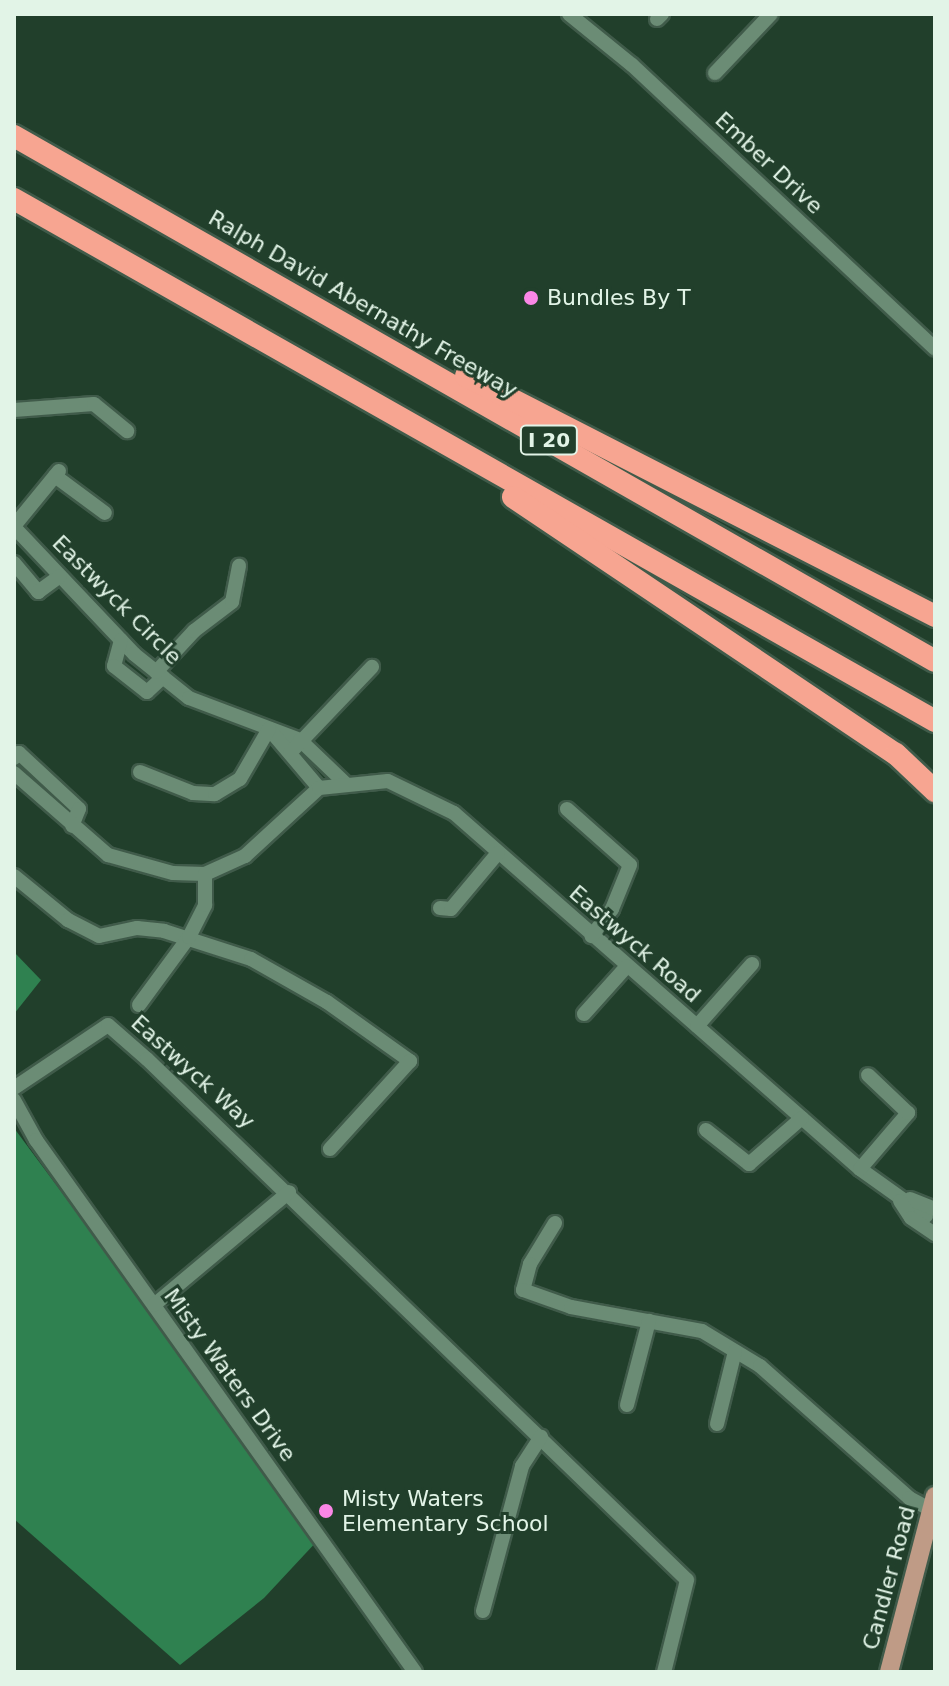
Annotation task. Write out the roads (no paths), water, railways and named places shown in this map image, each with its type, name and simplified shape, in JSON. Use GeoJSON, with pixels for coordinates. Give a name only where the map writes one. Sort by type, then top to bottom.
{"type":"FeatureCollection","features":[{"type":"Feature","properties":{"kind":"highway","name":"Ralph David Abernathy Freeway"},"geometry":{"type":"LineString","coordinates":[[14,136],[935,661]]}},
{"type":"Feature","properties":{"kind":"highway","name":"I 20"},"geometry":{"type":"LineString","coordinates":[[14,199],[935,721]]}},
{"type":"Feature","properties":{"kind":"highway"},"geometry":{"type":"LineString","coordinates":[[163,219],[935,616]]}},
{"type":"Feature","properties":{"kind":"highway"},"geometry":{"type":"LineString","coordinates":[[317,372],[648,585],[896,754],[935,791]]}},
{"type":"Feature","properties":{"kind":"main road","name":"Candler Road"},"geometry":{"type":"LineString","coordinates":[[889,1672],[934,1503]]}},
{"type":"Feature","properties":{"kind":"street","name":"Ember Drive"},"geometry":{"type":"LineString","coordinates":[[569,14],[632,65],[935,349]]}},
{"type":"Feature","properties":{"kind":"street"},"geometry":{"type":"LineString","coordinates":[[715,73],[771,14]]}},
{"type":"Feature","properties":{"kind":"street"},"geometry":{"type":"LineString","coordinates":[[14,410],[94,404],[127,431]]}},
{"type":"Feature","properties":{"kind":"street"},"geometry":{"type":"LineString","coordinates":[[14,526],[57,473],[105,513]]}},
{"type":"Feature","properties":{"kind":"street","name":"Eastwyck Circle"},"geometry":{"type":"LineString","coordinates":[[14,526],[121,640],[160,674],[189,698],[269,729],[319,788]]}},
{"type":"Feature","properties":{"kind":"street"},"geometry":{"type":"LineString","coordinates":[[14,563],[38,592],[60,576]]}},
{"type":"Feature","properties":{"kind":"street"},"geometry":{"type":"LineString","coordinates":[[121,640],[114,666],[147,692],[194,631],[232,602],[239,566]]}},
{"type":"Feature","properties":{"kind":"street"},"geometry":{"type":"LineString","coordinates":[[290,753],[372,667]]}},
{"type":"Feature","properties":{"kind":"street"},"geometry":{"type":"LineString","coordinates":[[140,772],[193,793],[215,794],[240,779],[269,729],[300,740],[346,784]]}},
{"type":"Feature","properties":{"kind":"street"},"geometry":{"type":"LineString","coordinates":[[14,758],[19,753],[79,809],[72,826]]}},
{"type":"Feature","properties":{"kind":"street"},"geometry":{"type":"LineString","coordinates":[[14,773],[108,855],[173,873],[205,874],[245,856],[319,788]]}},
{"type":"Feature","properties":{"kind":"street","name":"Eastwyck Road"},"geometry":{"type":"LineString","coordinates":[[319,788],[388,781],[454,813],[860,1169],[931,1219]]}},
{"type":"Feature","properties":{"kind":"street"},"geometry":{"type":"LineString","coordinates":[[567,809],[630,865],[612,909],[592,936]]}},
{"type":"Feature","properties":{"kind":"street"},"geometry":{"type":"LineString","coordinates":[[440,908],[451,909],[498,853]]}},
{"type":"Feature","properties":{"kind":"street","name":"Eastwyck Way"},"geometry":{"type":"LineString","coordinates":[[139,1005],[189,937],[205,905],[205,874]]}},
{"type":"Feature","properties":{"kind":"street"},"geometry":{"type":"LineString","coordinates":[[14,876],[68,920],[99,936],[137,928],[189,937],[251,959],[302,987],[410,1061],[330,1149]]}},
{"type":"Feature","properties":{"kind":"street"},"geometry":{"type":"LineString","coordinates":[[697,1026],[752,964]]}},
{"type":"Feature","properties":{"kind":"street"},"geometry":{"type":"LineString","coordinates":[[584,1014],[627,966]]}},
{"type":"Feature","properties":{"kind":"street","name":"Eastwyck Way"},"geometry":{"type":"LineString","coordinates":[[14,1088],[108,1025],[289,1192],[687,1580],[664,1672]]}},
{"type":"Feature","properties":{"kind":"street"},"geometry":{"type":"LineString","coordinates":[[860,1169],[908,1113],[868,1075]]}},
{"type":"Feature","properties":{"kind":"street","name":"Misty Waters Drive"},"geometry":{"type":"LineString","coordinates":[[14,1100],[36,1140],[415,1672]]}},
{"type":"Feature","properties":{"kind":"street"},"geometry":{"type":"LineString","coordinates":[[706,1130],[749,1164],[802,1118]]}},
{"type":"Feature","properties":{"kind":"street"},"geometry":{"type":"LineString","coordinates":[[154,1305],[289,1192]]}},
{"type":"Feature","properties":{"kind":"street","name":"Eastwyck Road"},"geometry":{"type":"LineString","coordinates":[[898,1197],[931,1219]]}},
{"type":"Feature","properties":{"kind":"street"},"geometry":{"type":"LineString","coordinates":[[555,1223],[530,1264],[523,1290],[571,1307],[702,1331],[760,1366],[909,1498],[934,1503]]}},
{"type":"Feature","properties":{"kind":"street"},"geometry":{"type":"LineString","coordinates":[[627,1405],[649,1321]]}},
{"type":"Feature","properties":{"kind":"street"},"geometry":{"type":"LineString","coordinates":[[717,1424],[735,1351]]}},
{"type":"Feature","properties":{"kind":"street"},"geometry":{"type":"LineString","coordinates":[[483,1611],[522,1466],[541,1437]]}},
{"type":"Feature","properties":{"kind":"place","name":"Bundles By T"},"geometry":{"type":"Point","coordinates":[531,298]}},
{"type":"Feature","properties":{"kind":"place","name":"Misty Waters Elementary School"},"geometry":{"type":"Point","coordinates":[326,1511]}}]}
